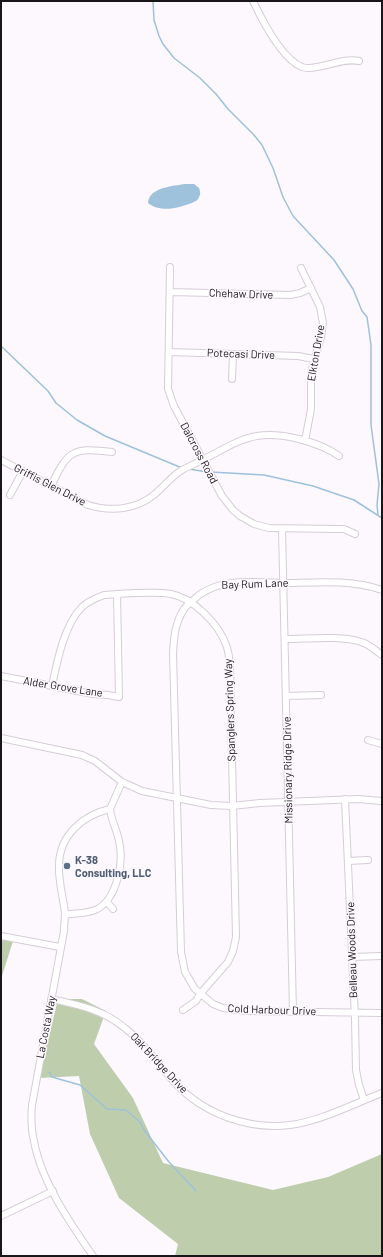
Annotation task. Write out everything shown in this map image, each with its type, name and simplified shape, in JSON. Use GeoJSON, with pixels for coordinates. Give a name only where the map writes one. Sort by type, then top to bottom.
{"type":"FeatureCollection","features":[{"type":"Feature","properties":{"kind":"street"},"geometry":{"type":"LineString","coordinates":[[253,1],[277,43],[294,62],[302,67],[315,68],[351,60],[359,61]]}},
{"type":"Feature","properties":{"kind":"street","name":"Dalcross Road"},"geometry":{"type":"LineString","coordinates":[[170,267],[168,389],[174,406],[222,496],[233,510],[254,524],[269,528],[282,529],[344,529],[355,534]]}},
{"type":"Feature","properties":{"kind":"street","name":"Elkton Drive"},"geometry":{"type":"LineString","coordinates":[[301,268],[320,307],[323,323],[310,380],[310,419],[305,441]]}},
{"type":"Feature","properties":{"kind":"street","name":"Chehaw Drive"},"geometry":{"type":"LineString","coordinates":[[170,292],[291,295],[311,288]]}},
{"type":"Feature","properties":{"kind":"street","name":"Potecasi Drive"},"geometry":{"type":"LineString","coordinates":[[168,352],[298,356],[314,359]]}},
{"type":"Feature","properties":{"kind":"street"},"geometry":{"type":"LineString","coordinates":[[232,379],[233,354]]}},
{"type":"Feature","properties":{"kind":"street","name":"Griffis Glen Drive"},"geometry":{"type":"LineString","coordinates":[[1,460],[88,505],[113,509],[127,508],[148,499],[182,470],[238,442],[257,436],[270,435],[305,441],[322,446],[339,456]]}},
{"type":"Feature","properties":{"kind":"street"},"geometry":{"type":"LineString","coordinates":[[51,486],[62,463],[73,454],[86,449],[112,452]]}},
{"type":"Feature","properties":{"kind":"street"},"geometry":{"type":"LineString","coordinates":[[10,495],[23,471]]}},
{"type":"Feature","properties":{"kind":"street","name":"Missionary Ridge Drive"},"geometry":{"type":"LineString","coordinates":[[282,529],[293,1012]]}},
{"type":"Feature","properties":{"kind":"street","name":"Bay Rum Lane"},"geometry":{"type":"LineString","coordinates":[[177,798],[174,633],[184,608],[202,592],[224,584],[341,582],[366,585],[382,590]]}},
{"type":"Feature","properties":{"kind":"street","name":"Alder Grove Lane"},"geometry":{"type":"LineString","coordinates":[[1,676],[94,694],[108,694],[119,697],[117,594]]}},
{"type":"Feature","properties":{"kind":"street","name":"Spanglers Spring Way"},"geometry":{"type":"LineString","coordinates":[[52,686],[59,653],[74,617],[85,604],[104,595],[166,594],[177,596],[191,602],[215,625],[224,639],[228,652],[230,674],[236,937],[234,951],[228,962],[200,994],[196,1001],[183,1010]]}},
{"type":"Feature","properties":{"kind":"street"},"geometry":{"type":"LineString","coordinates":[[285,639],[347,639],[360,641],[382,655]]}},
{"type":"Feature","properties":{"kind":"street"},"geometry":{"type":"LineString","coordinates":[[286,696],[321,694]]}},
{"type":"Feature","properties":{"kind":"street"},"geometry":{"type":"LineString","coordinates":[[1,738],[82,755],[95,761],[122,782],[142,791],[211,805],[232,806],[345,799],[382,801]]}},
{"type":"Feature","properties":{"kind":"street"},"geometry":{"type":"LineString","coordinates":[[368,740],[382,744]]}},
{"type":"Feature","properties":{"kind":"street"},"geometry":{"type":"LineString","coordinates":[[65,914],[96,910],[107,902],[114,892],[118,880],[120,842],[110,809],[122,782]]}},
{"type":"Feature","properties":{"kind":"street","name":"Cold Harbour Drive"},"geometry":{"type":"LineString","coordinates":[[177,798],[181,952],[185,972],[200,994],[213,1004],[223,1008],[246,1011],[382,1013]]}},
{"type":"Feature","properties":{"kind":"street","name":"Belleau Woods Drive"},"geometry":{"type":"LineString","coordinates":[[345,799],[357,1077],[364,1100]]}},
{"type":"Feature","properties":{"kind":"street","name":"La Costa Way"},"geometry":{"type":"LineString","coordinates":[[93,1256],[69,1220],[43,1171],[36,1150],[31,1116],[34,1089],[64,931],[65,914],[59,874],[61,850],[67,837],[76,826],[87,817],[99,811],[110,809]]}},
{"type":"Feature","properties":{"kind":"street"},"geometry":{"type":"LineString","coordinates":[[348,861],[368,860]]}},
{"type":"Feature","properties":{"kind":"street"},"geometry":{"type":"LineString","coordinates":[[107,902],[113,909]]}},
{"type":"Feature","properties":{"kind":"street"},"geometry":{"type":"LineString","coordinates":[[1,936],[60,947]]}},
{"type":"Feature","properties":{"kind":"street"},"geometry":{"type":"LineString","coordinates":[[352,957],[382,956]]}},
{"type":"Feature","properties":{"kind":"street","name":"Oak Bridge Drive"},"geometry":{"type":"LineString","coordinates":[[51,999],[96,1010],[116,1021],[134,1036],[185,1092],[208,1109],[232,1120],[254,1124],[290,1125],[320,1118],[382,1093]]}},
{"type":"Feature","properties":{"kind":"street"},"geometry":{"type":"LineString","coordinates":[[1,1216],[53,1191]]}},
{"type":"Feature","properties":{"kind":"green space"},"geometry":{"type":"Polygon","coordinates":[[[1,936],[14,938],[1,979],[1,936]]]}},
{"type":"Feature","properties":{"kind":"green space"},"geometry":{"type":"Polygon","coordinates":[[[58,999],[82,999],[106,1011],[94,1044],[133,1098],[163,1163],[273,1190],[328,1177],[382,1154],[382,1256],[175,1256],[178,1244],[119,1198],[90,1134],[79,1076],[39,1078],[58,999]]]}},
{"type":"Feature","properties":{"kind":"water"},"geometry":{"type":"Polygon","coordinates":[[[185,184],[194,184],[199,188],[199,198],[192,203],[175,208],[164,209],[148,203],[149,198],[157,190],[185,184]]]}},
{"type":"Feature","properties":{"kind":"waterway"},"geometry":{"type":"LineString","coordinates":[[153,1],[154,20],[163,44],[174,58],[200,78],[216,94],[262,145],[273,168],[283,197],[293,216],[334,260],[353,289],[362,311],[367,317],[371,345],[371,425],[379,484],[377,505],[378,515]]}},
{"type":"Feature","properties":{"kind":"waterway"},"geometry":{"type":"LineString","coordinates":[[1,346],[48,391],[56,403],[77,420],[105,436],[182,468]]}},
{"type":"Feature","properties":{"kind":"waterway"},"geometry":{"type":"LineString","coordinates":[[189,469],[207,472]]}},
{"type":"Feature","properties":{"kind":"waterway"},"geometry":{"type":"LineString","coordinates":[[211,472],[264,475],[313,486],[354,500],[382,518]]}},
{"type":"Feature","properties":{"kind":"waterway"},"geometry":{"type":"LineString","coordinates":[[49,1072],[52,1077],[80,1085],[107,1109],[126,1110],[140,1122],[144,1130],[169,1162],[196,1191]]}},
{"type":"Feature","properties":{"kind":"place","name":"K-38 Consulting, LLC"},"geometry":{"type":"Point","coordinates":[67,866]}}]}
